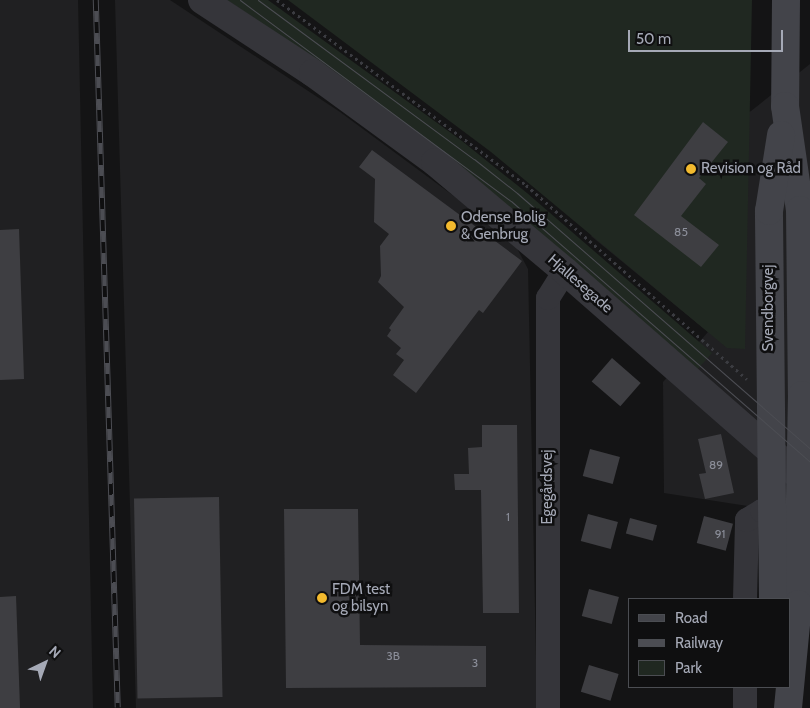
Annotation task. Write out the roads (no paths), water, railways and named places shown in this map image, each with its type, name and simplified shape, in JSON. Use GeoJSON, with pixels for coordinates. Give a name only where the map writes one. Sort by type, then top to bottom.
{"type":"FeatureCollection","features":[{"type":"Feature","properties":{"kind":"main road","name":"Svendborgvej"},"geometry":{"type":"LineString","coordinates":[[773,598],[769,211],[785,106],[786,0]]}},
{"type":"Feature","properties":{"kind":"main road","name":"Svendborgvej"},"geometry":{"type":"LineString","coordinates":[[785,106],[800,210],[805,481],[798,604],[790,679]]}},
{"type":"Feature","properties":{"kind":"street","name":"Hjallesegade"},"geometry":{"type":"LineString","coordinates":[[202,0],[313,73],[435,162],[565,271],[805,481]]}},
{"type":"Feature","properties":{"kind":"street","name":"Egegårdsvej"},"geometry":{"type":"LineString","coordinates":[[548,708],[548,298],[565,271]]}},
{"type":"Feature","properties":{"kind":"street"},"geometry":{"type":"LineString","coordinates":[[745,598],[747,520],[762,511],[771,510]]}},
{"type":"Feature","properties":{"kind":"street"},"geometry":{"type":"LineString","coordinates":[[745,688],[745,708]]}},
{"type":"Feature","properties":{"kind":"tram line"},"geometry":{"type":"LineString","coordinates":[[240,0],[511,201],[810,462]]}},
{"type":"Feature","properties":{"kind":"tram line"},"geometry":{"type":"LineString","coordinates":[[258,0],[474,159],[517,193],[810,449]]}},
{"type":"Feature","properties":{"kind":"railway"},"geometry":{"type":"LineString","coordinates":[[96,0],[118,708]]}},
{"type":"Feature","properties":{"kind":"place","name":"Revision og Råd"},"geometry":{"type":"Point","coordinates":[691,169]}},
{"type":"Feature","properties":{"kind":"place","name":"Odense Bolig & Genbrug"},"geometry":{"type":"Point","coordinates":[451,226]}},
{"type":"Feature","properties":{"kind":"place","name":"FDM test og bilsyn"},"geometry":{"type":"Point","coordinates":[322,598]}}]}
